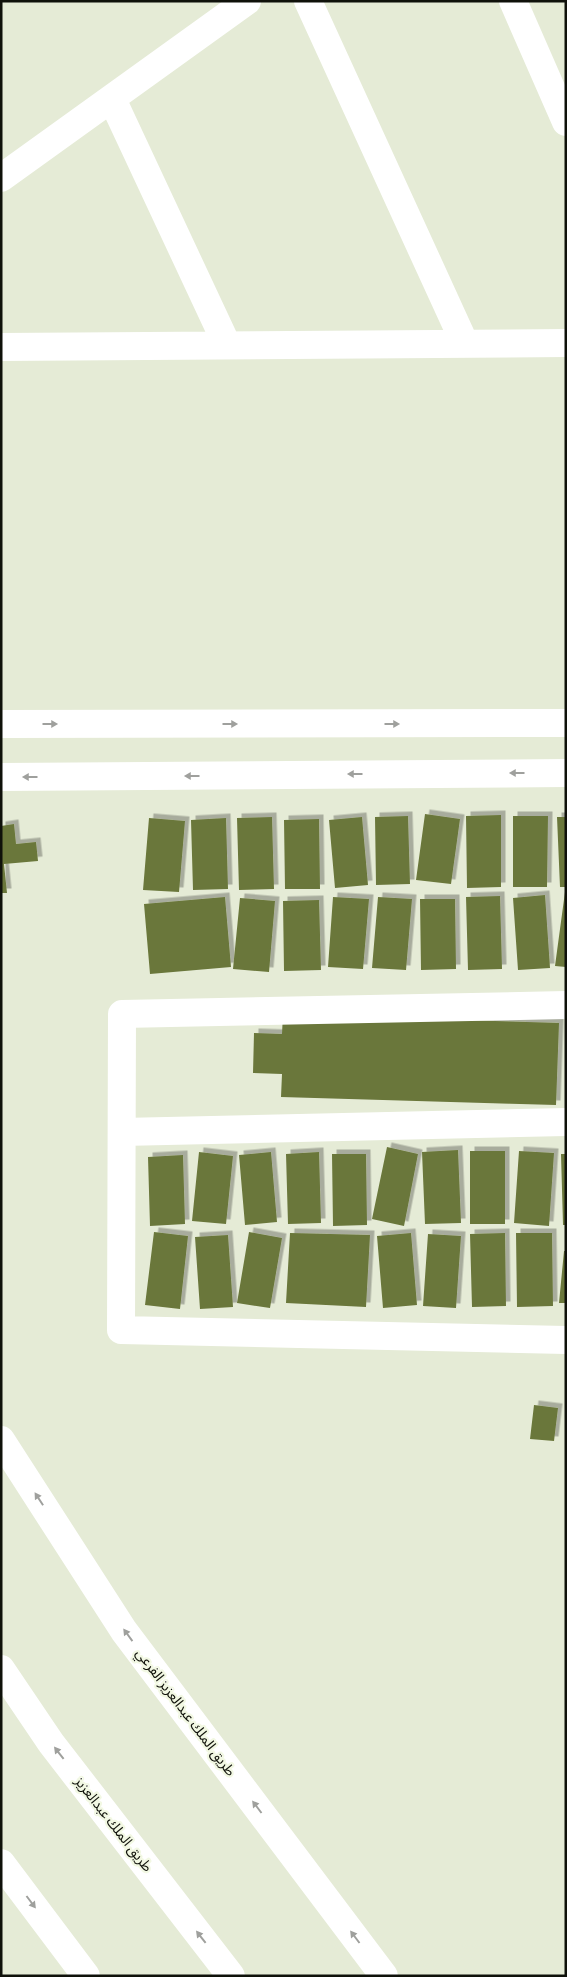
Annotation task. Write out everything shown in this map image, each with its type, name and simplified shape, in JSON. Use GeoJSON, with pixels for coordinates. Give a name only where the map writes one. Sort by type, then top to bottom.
{"type":"FeatureCollection","features":[{"type":"Feature","properties":{"kind":"main road"},"geometry":{"type":"LineString","coordinates":[[1,178],[247,1]]}},
{"type":"Feature","properties":{"kind":"main road"},"geometry":{"type":"LineString","coordinates":[[308,1],[465,344]]}},
{"type":"Feature","properties":{"kind":"main road"},"geometry":{"type":"LineString","coordinates":[[513,1],[566,122]]}},
{"type":"Feature","properties":{"kind":"main road"},"geometry":{"type":"LineString","coordinates":[[112,99],[227,346]]}},
{"type":"Feature","properties":{"kind":"main road"},"geometry":{"type":"LineString","coordinates":[[1,347],[566,343]]}},
{"type":"Feature","properties":{"kind":"main road"},"geometry":{"type":"LineString","coordinates":[[1,724],[566,723]]}},
{"type":"Feature","properties":{"kind":"main road"},"geometry":{"type":"LineString","coordinates":[[1,777],[566,773]]}},
{"type":"Feature","properties":{"kind":"main road"},"geometry":{"type":"LineString","coordinates":[[566,1005],[122,1014],[121,1330],[566,1340]]}},
{"type":"Feature","properties":{"kind":"main road"},"geometry":{"type":"LineString","coordinates":[[122,1132],[566,1122]]}},
{"type":"Feature","properties":{"kind":"main road","name":"طريق الملك عبدالعزيز الفرعي"},"geometry":{"type":"LineString","coordinates":[[1,1440],[124,1631],[384,1976]]}},
{"type":"Feature","properties":{"kind":"main road","name":"طريق الملك عبدالعزيز"},"geometry":{"type":"LineString","coordinates":[[1,1670],[51,1743],[231,1976]]}},
{"type":"Feature","properties":{"kind":"main road"},"geometry":{"type":"LineString","coordinates":[[1,1863],[86,1976]]}},
{"type":"Feature","properties":{"kind":"building"},"geometry":{"type":"Polygon","coordinates":[[[425,814],[460,819],[451,884],[416,880],[425,814]]]}},
{"type":"Feature","properties":{"kind":"building"},"geometry":{"type":"Polygon","coordinates":[[[501,815],[501,887],[467,888],[466,816],[501,815]]]}},
{"type":"Feature","properties":{"kind":"building"},"geometry":{"type":"Polygon","coordinates":[[[408,816],[410,884],[376,885],[375,817],[408,816]]]}},
{"type":"Feature","properties":{"kind":"building"},"geometry":{"type":"Polygon","coordinates":[[[513,816],[548,816],[547,887],[513,887],[513,816]]]}},
{"type":"Feature","properties":{"kind":"building"},"geometry":{"type":"Polygon","coordinates":[[[272,817],[274,889],[239,890],[237,818],[272,817]]]}},
{"type":"Feature","properties":{"kind":"building"},"geometry":{"type":"Polygon","coordinates":[[[362,817],[368,885],[335,888],[329,820],[362,817]]]}},
{"type":"Feature","properties":{"kind":"building"},"geometry":{"type":"Polygon","coordinates":[[[557,817],[566,817],[566,887],[560,887],[557,817]]]}},
{"type":"Feature","properties":{"kind":"building"},"geometry":{"type":"Polygon","coordinates":[[[149,818],[185,821],[179,892],[143,890],[149,818]]]}},
{"type":"Feature","properties":{"kind":"building"},"geometry":{"type":"Polygon","coordinates":[[[226,818],[228,889],[193,890],[191,820],[226,818]]]}},
{"type":"Feature","properties":{"kind":"building"},"geometry":{"type":"Polygon","coordinates":[[[319,819],[320,889],[285,889],[284,820],[319,819]]]}},
{"type":"Feature","properties":{"kind":"building"},"geometry":{"type":"Polygon","coordinates":[[[14,824],[16,844],[36,842],[38,861],[4,864],[7,893],[1,893],[1,826],[14,824]]]}},
{"type":"Feature","properties":{"kind":"building"},"geometry":{"type":"Polygon","coordinates":[[[566,892],[566,967],[555,966],[566,892]]]}},
{"type":"Feature","properties":{"kind":"building"},"geometry":{"type":"Polygon","coordinates":[[[545,895],[550,968],[518,970],[513,898],[545,895]]]}},
{"type":"Feature","properties":{"kind":"building"},"geometry":{"type":"Polygon","coordinates":[[[500,896],[502,969],[468,970],[466,897],[500,896]]]}},
{"type":"Feature","properties":{"kind":"building"},"geometry":{"type":"Polygon","coordinates":[[[225,897],[231,967],[150,974],[144,904],[225,897]]]}},
{"type":"Feature","properties":{"kind":"building"},"geometry":{"type":"Polygon","coordinates":[[[333,897],[369,899],[363,969],[328,967],[333,897]]]}},
{"type":"Feature","properties":{"kind":"building"},"geometry":{"type":"Polygon","coordinates":[[[378,897],[412,899],[406,970],[372,968],[378,897]]]}},
{"type":"Feature","properties":{"kind":"building"},"geometry":{"type":"Polygon","coordinates":[[[240,898],[275,901],[269,972],[233,969],[240,898]]]}},
{"type":"Feature","properties":{"kind":"building"},"geometry":{"type":"Polygon","coordinates":[[[420,899],[455,899],[456,969],[421,970],[420,899]]]}},
{"type":"Feature","properties":{"kind":"building"},"geometry":{"type":"Polygon","coordinates":[[[319,900],[321,970],[284,971],[283,901],[319,900]]]}},
{"type":"Feature","properties":{"kind":"building"},"geometry":{"type":"Polygon","coordinates":[[[283,1014],[559,1023],[556,1105],[281,1097],[282,1074],[253,1073],[254,1033],[282,1034],[283,1014]]]}},
{"type":"Feature","properties":{"kind":"building"},"geometry":{"type":"Polygon","coordinates":[[[387,1147],[418,1154],[404,1226],[372,1219],[387,1147]]]}},
{"type":"Feature","properties":{"kind":"building"},"geometry":{"type":"Polygon","coordinates":[[[458,1150],[461,1223],[425,1224],[422,1152],[458,1150]]]}},
{"type":"Feature","properties":{"kind":"building"},"geometry":{"type":"Polygon","coordinates":[[[470,1151],[505,1151],[505,1224],[470,1224],[470,1151]]]}},
{"type":"Feature","properties":{"kind":"building"},"geometry":{"type":"Polygon","coordinates":[[[519,1151],[554,1153],[549,1226],[514,1223],[519,1151]]]}},
{"type":"Feature","properties":{"kind":"building"},"geometry":{"type":"Polygon","coordinates":[[[199,1152],[233,1156],[226,1224],[192,1221],[199,1152]]]}},
{"type":"Feature","properties":{"kind":"building"},"geometry":{"type":"Polygon","coordinates":[[[271,1152],[277,1222],[245,1225],[239,1155],[271,1152]]]}},
{"type":"Feature","properties":{"kind":"building"},"geometry":{"type":"Polygon","coordinates":[[[319,1152],[321,1223],[288,1224],[286,1154],[319,1152]]]}},
{"type":"Feature","properties":{"kind":"building"},"geometry":{"type":"Polygon","coordinates":[[[332,1154],[366,1154],[367,1225],[333,1226],[332,1154]]]}},
{"type":"Feature","properties":{"kind":"building"},"geometry":{"type":"Polygon","coordinates":[[[561,1154],[566,1154],[566,1225],[563,1225],[561,1154]]]}},
{"type":"Feature","properties":{"kind":"building"},"geometry":{"type":"Polygon","coordinates":[[[183,1155],[185,1224],[150,1226],[148,1157],[183,1155]]]}},
{"type":"Feature","properties":{"kind":"building"},"geometry":{"type":"Polygon","coordinates":[[[154,1232],[188,1236],[180,1309],[145,1305],[154,1232]]]}},
{"type":"Feature","properties":{"kind":"building"},"geometry":{"type":"Polygon","coordinates":[[[249,1232],[282,1238],[270,1308],[237,1303],[249,1232]]]}},
{"type":"Feature","properties":{"kind":"building"},"geometry":{"type":"Polygon","coordinates":[[[290,1233],[370,1235],[366,1307],[286,1303],[290,1233]]]}},
{"type":"Feature","properties":{"kind":"building"},"geometry":{"type":"Polygon","coordinates":[[[411,1233],[417,1305],[383,1308],[377,1236],[411,1233]]]}},
{"type":"Feature","properties":{"kind":"building"},"geometry":{"type":"Polygon","coordinates":[[[505,1233],[506,1306],[472,1307],[470,1234],[505,1233]]]}},
{"type":"Feature","properties":{"kind":"building"},"geometry":{"type":"Polygon","coordinates":[[[516,1233],[552,1233],[553,1306],[517,1307],[516,1233]]]}},
{"type":"Feature","properties":{"kind":"building"},"geometry":{"type":"Polygon","coordinates":[[[428,1234],[461,1236],[456,1308],[423,1306],[428,1234]]]}},
{"type":"Feature","properties":{"kind":"building"},"geometry":{"type":"Polygon","coordinates":[[[228,1235],[233,1307],[200,1309],[195,1237],[228,1235]]]}},
{"type":"Feature","properties":{"kind":"building"},"geometry":{"type":"Polygon","coordinates":[[[564,1251],[566,1251],[566,1303],[559,1303],[564,1251]]]}},
{"type":"Feature","properties":{"kind":"building"},"geometry":{"type":"Polygon","coordinates":[[[534,1405],[558,1408],[554,1441],[530,1439],[534,1405]]]}}]}
